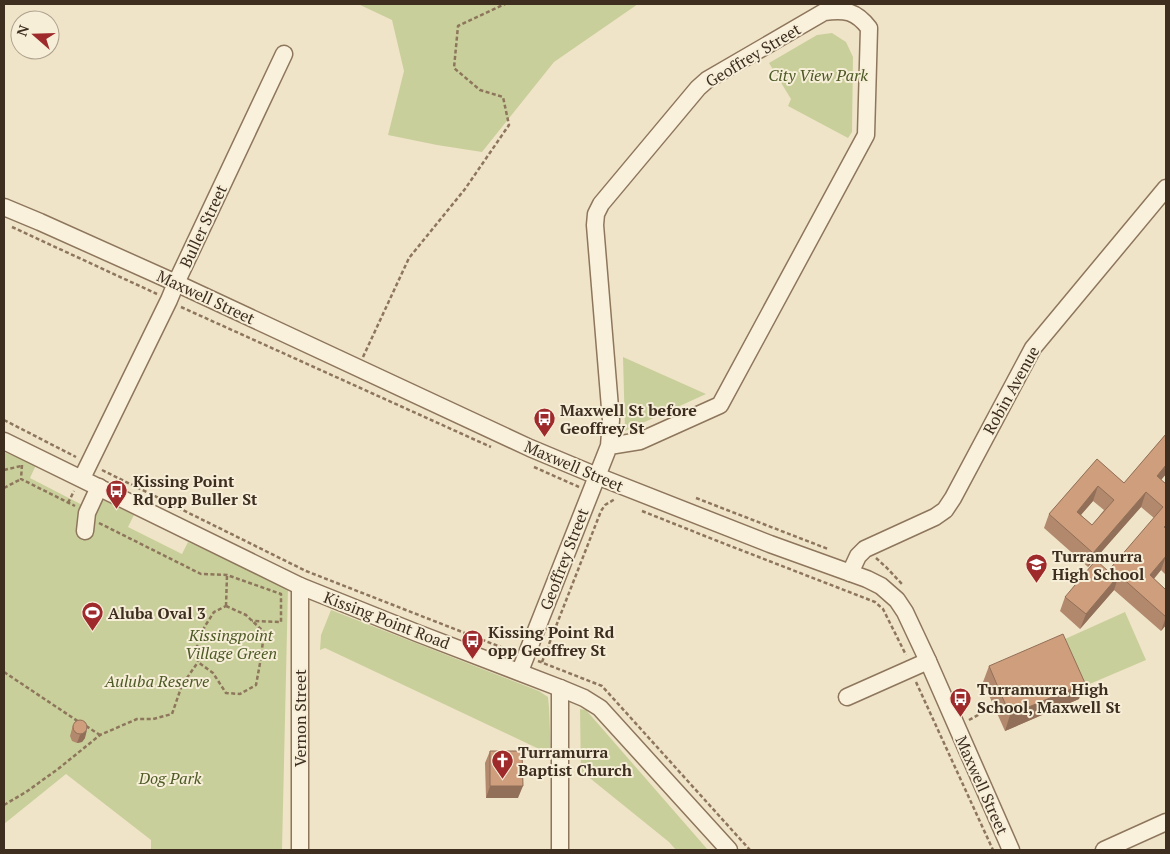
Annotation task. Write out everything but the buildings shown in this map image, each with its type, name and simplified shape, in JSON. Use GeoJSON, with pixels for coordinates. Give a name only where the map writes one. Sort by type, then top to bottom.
{"type":"FeatureCollection","features":[{"type":"Feature","properties":{"kind":"street","name":"Geoffrey Street"},"geometry":{"type":"LineString","coordinates":[[520,671],[609,446],[610,420],[595,225],[596,214],[601,204],[698,88],[707,80],[824,12],[839,10],[853,13],[869,28],[866,134],[720,405],[640,441],[609,446]]}},
{"type":"Feature","properties":{"kind":"street","name":"Buller Street"},"geometry":{"type":"LineString","coordinates":[[79,482],[170,300],[176,283],[284,54]]}},
{"type":"Feature","properties":{"kind":"street","name":"Robin Avenue"},"geometry":{"type":"LineString","coordinates":[[850,573],[858,556],[865,549],[935,517],[945,510],[1033,348],[1166,188]]}},
{"type":"Feature","properties":{"kind":"street","name":"Maxwell Street"},"geometry":{"type":"LineString","coordinates":[[4,207],[176,283],[530,448],[597,476],[881,586],[898,600],[905,612],[1011,850]]}},
{"type":"Feature","properties":{"kind":"street","name":"Kissing Point Road"},"geometry":{"type":"LineString","coordinates":[[4,441],[79,482],[99,487],[300,586],[520,671],[584,698],[600,708],[729,850]]}},
{"type":"Feature","properties":{"kind":"street"},"geometry":{"type":"LineString","coordinates":[[85,531],[87,513],[99,487]]}},
{"type":"Feature","properties":{"kind":"street","name":"Vernon Street"},"geometry":{"type":"LineString","coordinates":[[300,586],[300,850]]}},
{"type":"Feature","properties":{"kind":"street"},"geometry":{"type":"LineString","coordinates":[[847,697],[928,661]]}},
{"type":"Feature","properties":{"kind":"street"},"geometry":{"type":"LineString","coordinates":[[560,688],[560,850]]}},
{"type":"Feature","properties":{"kind":"street"},"geometry":{"type":"LineString","coordinates":[[1104,850],[1166,822]]}},
{"type":"Feature","properties":{"kind":"path"},"geometry":{"type":"LineString","coordinates":[[358,368],[409,258],[464,189],[509,125],[503,97],[480,90],[454,68],[458,26],[505,4]]}},
{"type":"Feature","properties":{"kind":"path"},"geometry":{"type":"LineString","coordinates":[[11,227],[162,296]]}},
{"type":"Feature","properties":{"kind":"path"},"geometry":{"type":"LineString","coordinates":[[178,305],[499,451]]}},
{"type":"Feature","properties":{"kind":"path"},"geometry":{"type":"LineString","coordinates":[[4,420],[76,457]]}},
{"type":"Feature","properties":{"kind":"path"},"geometry":{"type":"LineString","coordinates":[[4,470],[23,466],[21,479]]}},
{"type":"Feature","properties":{"kind":"path"},"geometry":{"type":"LineString","coordinates":[[535,467],[579,487]]}},
{"type":"Feature","properties":{"kind":"path"},"geometry":{"type":"LineString","coordinates":[[100,469],[306,571],[511,651]]}},
{"type":"Feature","properties":{"kind":"path"},"geometry":{"type":"LineString","coordinates":[[4,488],[21,479]]}},
{"type":"Feature","properties":{"kind":"path"},"geometry":{"type":"LineString","coordinates":[[21,479],[91,515],[96,521],[201,574],[227,575],[281,594],[281,622],[252,621]]}},
{"type":"Feature","properties":{"kind":"path"},"geometry":{"type":"LineString","coordinates":[[68,503],[79,482]]}},
{"type":"Feature","properties":{"kind":"path"},"geometry":{"type":"LineString","coordinates":[[542,663],[601,511],[605,504],[614,499],[608,497]]}},
{"type":"Feature","properties":{"kind":"path"},"geometry":{"type":"LineString","coordinates":[[695,498],[828,548]]}},
{"type":"Feature","properties":{"kind":"path"},"geometry":{"type":"LineString","coordinates":[[641,510],[875,602],[883,609],[907,657]]}},
{"type":"Feature","properties":{"kind":"path"},"geometry":{"type":"LineString","coordinates":[[226,606],[227,575]]}},
{"type":"Feature","properties":{"kind":"path"},"geometry":{"type":"LineString","coordinates":[[198,662],[213,672],[226,693],[240,694],[256,685],[264,632],[246,615],[226,606]]}},
{"type":"Feature","properties":{"kind":"path"},"geometry":{"type":"LineString","coordinates":[[4,805],[58,769],[100,735],[137,719],[153,719],[172,714],[182,684],[198,662],[197,643],[205,626],[214,612],[226,606]]}},
{"type":"Feature","properties":{"kind":"path"},"geometry":{"type":"LineString","coordinates":[[4,672],[100,735]]}},
{"type":"Feature","properties":{"kind":"path"},"geometry":{"type":"LineString","coordinates":[[914,678],[993,850]]}},
{"type":"Feature","properties":{"kind":"path"},"geometry":{"type":"LineString","coordinates":[[967,720],[980,714]]}},
{"type":"Feature","properties":{"kind":"green space"},"geometry":{"type":"Polygon","coordinates":[[[358,4],[638,4],[554,62],[482,152],[388,135],[404,71],[392,20],[358,4]]]}},
{"type":"Feature","properties":{"kind":"green space","name":"City View Park"},"geometry":{"type":"Polygon","coordinates":[[[832,33],[846,42],[853,57],[852,132],[848,138],[788,106],[791,99],[769,63],[817,35],[832,33]]]}},
{"type":"Feature","properties":{"kind":"green space"},"geometry":{"type":"Polygon","coordinates":[[[623,357],[706,394],[625,431],[623,357]]]}},
{"type":"Feature","properties":{"kind":"green space","name":"Auluba Reserve"},"geometry":{"type":"Polygon","coordinates":[[[4,452],[36,465],[30,478],[94,511],[101,499],[134,515],[128,527],[182,554],[188,542],[288,588],[282,850],[151,850],[151,840],[66,774],[4,824],[4,452]]]}},
{"type":"Feature","properties":{"kind":"green space"},"geometry":{"type":"Polygon","coordinates":[[[331,610],[539,691],[548,697],[551,756],[543,755],[539,749],[325,648],[320,650],[321,635],[331,610]]]}},
{"type":"Feature","properties":{"kind":"green space"},"geometry":{"type":"Polygon","coordinates":[[[1125,612],[1146,660],[1085,686],[1065,639],[1125,612]]]}},
{"type":"Feature","properties":{"kind":"green space"},"geometry":{"type":"Polygon","coordinates":[[[580,709],[586,710],[708,850],[676,850],[669,842],[586,775],[581,777],[580,709]]]}},
{"type":"Feature","properties":{"kind":"place","name":"Maxwell St before Geoffrey St"},"geometry":{"type":"Point","coordinates":[544,438]}},
{"type":"Feature","properties":{"kind":"place","name":"Kissing Point Rd opp Buller St"},"geometry":{"type":"Point","coordinates":[117,509]}},
{"type":"Feature","properties":{"kind":"place","name":"Turramurra High School"},"geometry":{"type":"Point","coordinates":[1036,584]}},
{"type":"Feature","properties":{"kind":"place","name":"Aluba Oval 3"},"geometry":{"type":"Point","coordinates":[92,632]}},
{"type":"Feature","properties":{"kind":"place","name":"Kissing Point Rd opp Geoffrey St"},"geometry":{"type":"Point","coordinates":[472,660]}},
{"type":"Feature","properties":{"kind":"place","name":"Turramurra High School, Maxwell St"},"geometry":{"type":"Point","coordinates":[961,717]}},
{"type":"Feature","properties":{"kind":"place","name":"Turramurra Baptist Church"},"geometry":{"type":"Point","coordinates":[502,780]}},
{"type":"Feature","properties":{"kind":"park label","name":"Kissingpoint Village Green"},"geometry":{"type":"Point","coordinates":[231,644]}},
{"type":"Feature","properties":{"kind":"park label","name":"Dog Park"},"geometry":{"type":"Point","coordinates":[170,778]}}]}
